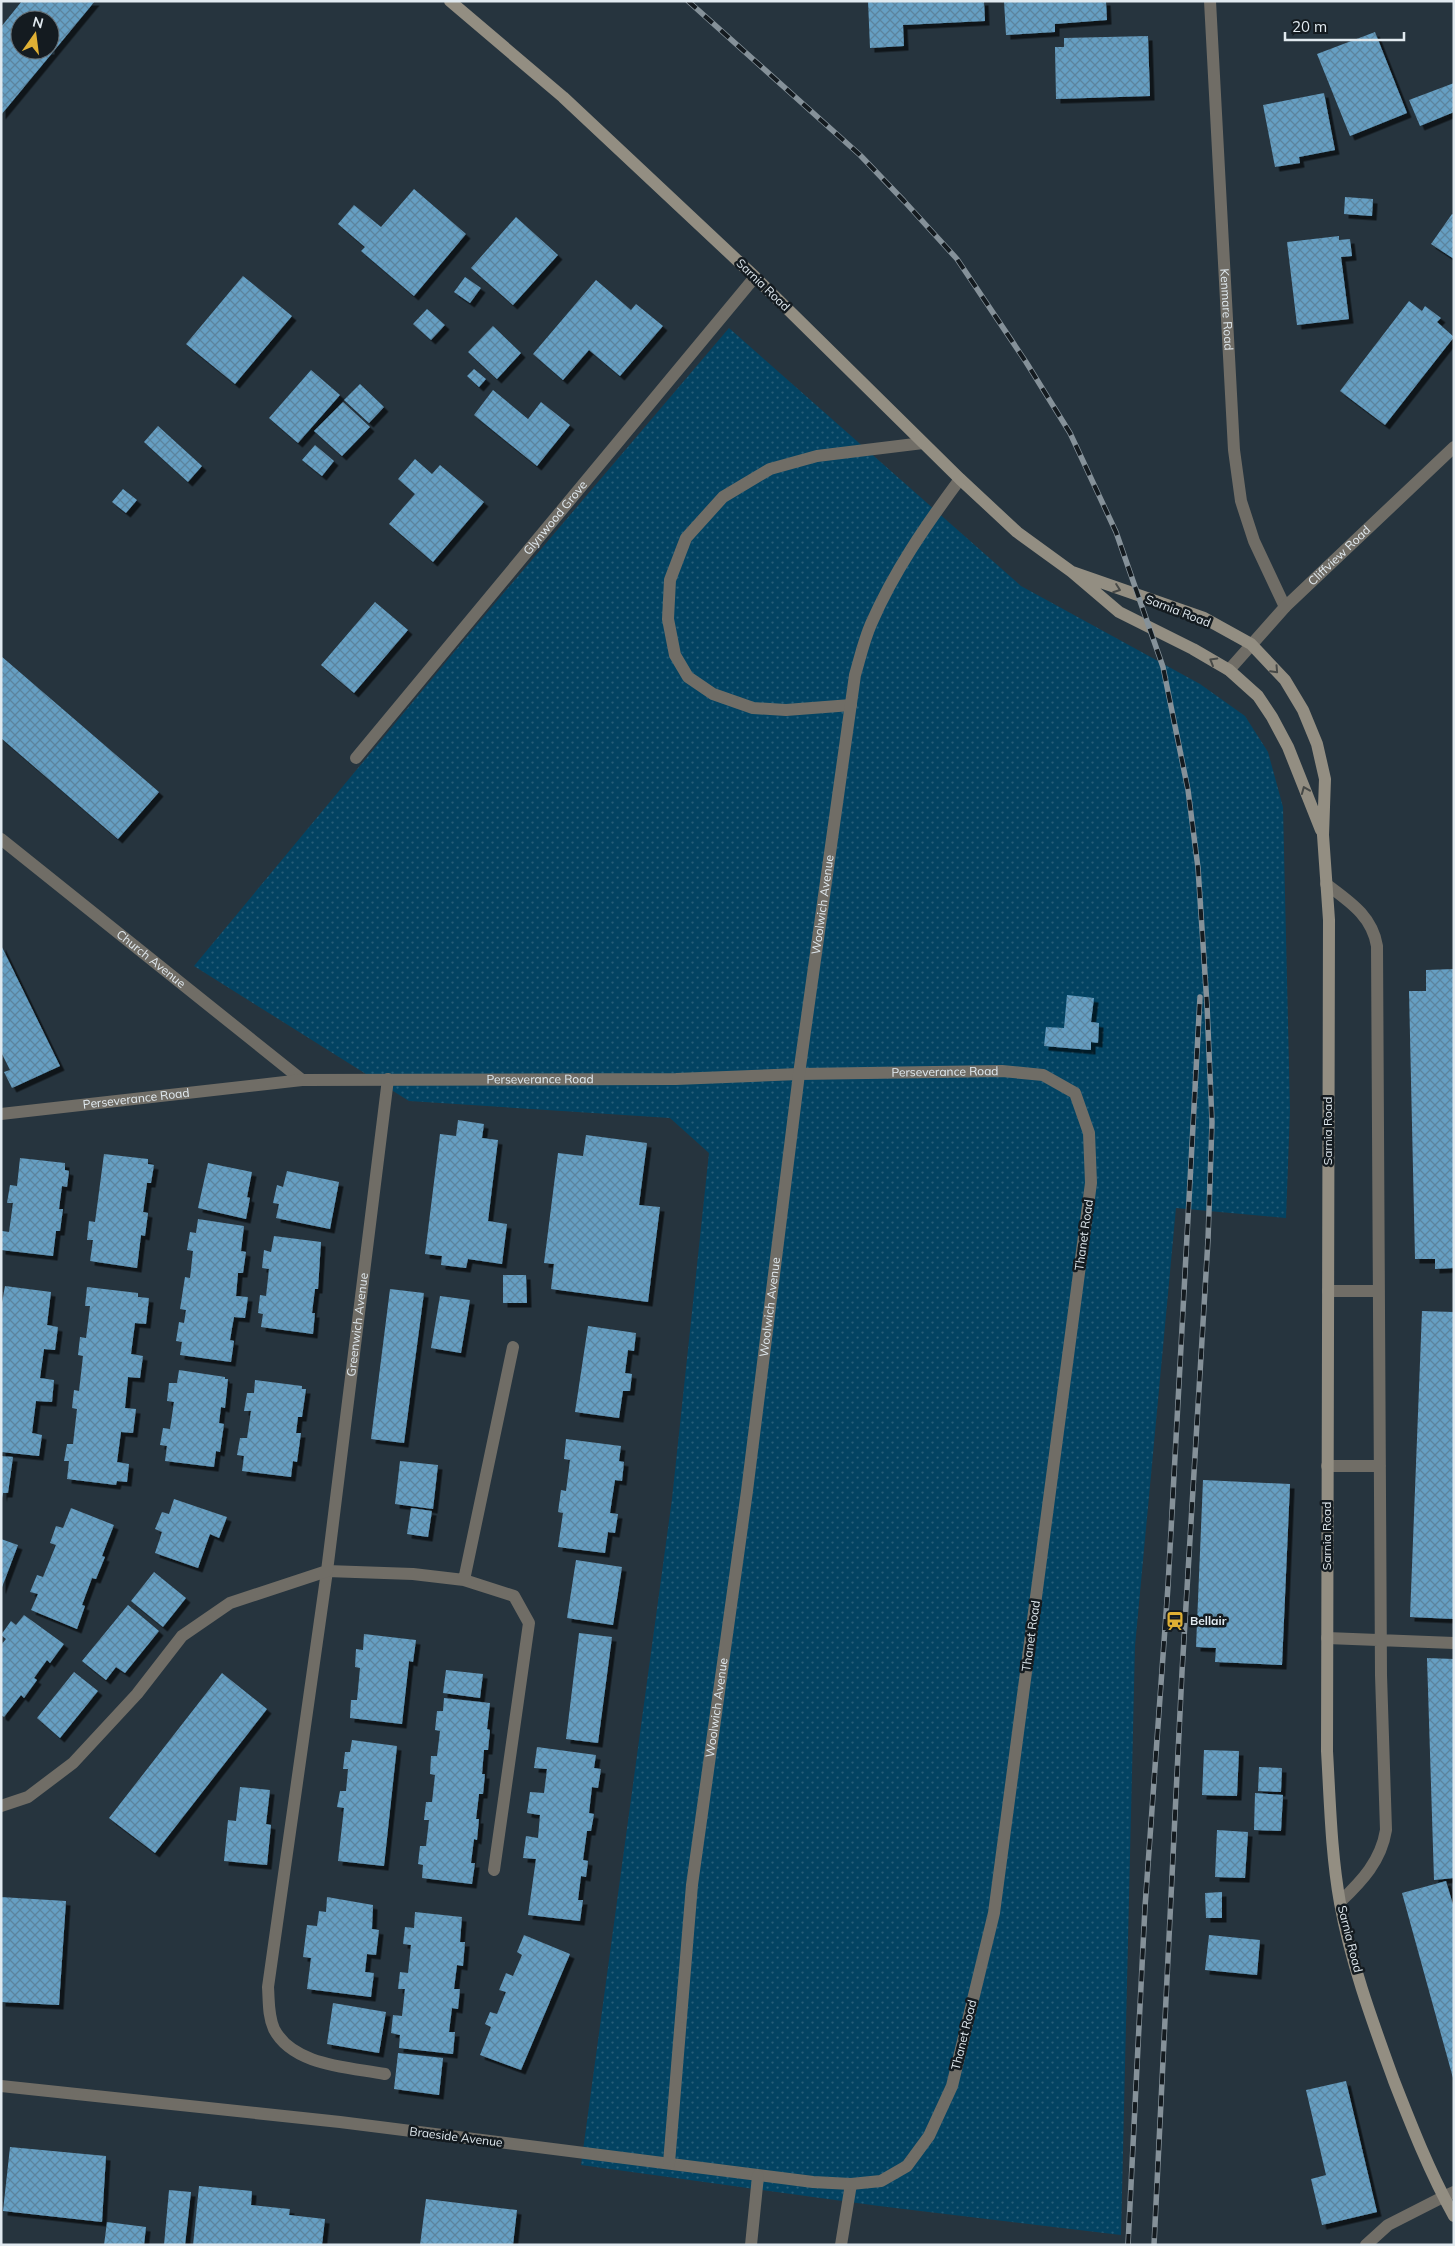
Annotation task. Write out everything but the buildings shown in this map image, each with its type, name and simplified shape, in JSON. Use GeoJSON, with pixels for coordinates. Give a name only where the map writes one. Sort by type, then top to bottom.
{"type":"FeatureCollection","features":[{"type":"Feature","properties":{"kind":"main road","name":"Sarnia Road"},"geometry":{"type":"LineString","coordinates":[[450,1],[563,97],[756,277],[923,443],[1017,532],[1072,572],[1119,612],[1193,649],[1229,670],[1258,696],[1288,747],[1323,835]]}},
{"type":"Feature","properties":{"kind":"main road","name":"Sarnia Road"},"geometry":{"type":"LineString","coordinates":[[1072,572],[1204,618],[1251,644],[1285,680],[1302,710],[1317,744],[1325,779],[1323,835],[1329,920],[1327,1751],[1331,1811],[1340,1902],[1351,1951],[1376,2033],[1409,2119],[1448,2195],[1454,2216]]}},
{"type":"Feature","properties":{"kind":"street","name":"Kenmare Road"},"geometry":{"type":"LineString","coordinates":[[1210,1],[1234,450],[1241,501],[1254,541],[1285,607]]}},
{"type":"Feature","properties":{"kind":"street","name":"Glynwood Grove"},"geometry":{"type":"LineString","coordinates":[[356,758],[756,277]]}},
{"type":"Feature","properties":{"kind":"street"},"geometry":{"type":"LineString","coordinates":[[851,705],[786,710],[753,708],[713,694],[688,676],[675,655],[668,619],[670,580],[686,538],[722,497],[770,469],[817,456],[923,443]]}},
{"type":"Feature","properties":{"kind":"street","name":"Cliffview Road"},"geometry":{"type":"LineString","coordinates":[[1229,670],[1285,607],[1454,447]]}},
{"type":"Feature","properties":{"kind":"street","name":"Woolwich Avenue"},"geometry":{"type":"LineString","coordinates":[[669,2163],[692,1885],[747,1491],[799,1074],[855,675],[870,626],[892,580],[921,532],[960,479]]}},
{"type":"Feature","properties":{"kind":"street","name":"Church Avenue"},"geometry":{"type":"LineString","coordinates":[[1,839],[302,1080]]}},
{"type":"Feature","properties":{"kind":"street"},"geometry":{"type":"LineString","coordinates":[[1326,884],[1366,917],[1375,932],[1377,946],[1381,1639],[1386,1830],[1380,1853],[1365,1877],[1340,1902]]}},
{"type":"Feature","properties":{"kind":"street","name":"Perseverance Road"},"geometry":{"type":"LineString","coordinates":[[1,1114],[302,1080],[388,1078],[676,1079],[799,1074],[1002,1071],[1043,1075],[1075,1093]]}},
{"type":"Feature","properties":{"kind":"street","name":"Greenwich Avenue"},"geometry":{"type":"LineString","coordinates":[[385,2074],[310,2059],[286,2045],[274,2029],[270,2014],[268,1987],[327,1571],[388,1078]]}},
{"type":"Feature","properties":{"kind":"street","name":"Thanet Road"},"geometry":{"type":"LineString","coordinates":[[907,2166],[929,2136],[952,2086],[994,1913],[1091,1183],[1089,1133],[1075,1093]]}},
{"type":"Feature","properties":{"kind":"street"},"geometry":{"type":"LineString","coordinates":[[1328,1291],[1379,1291]]}},
{"type":"Feature","properties":{"kind":"street"},"geometry":{"type":"LineString","coordinates":[[464,1580],[513,1347]]}},
{"type":"Feature","properties":{"kind":"street"},"geometry":{"type":"LineString","coordinates":[[1328,1466],[1380,1466]]}},
{"type":"Feature","properties":{"kind":"street"},"geometry":{"type":"LineString","coordinates":[[1,1806],[28,1797],[73,1762],[137,1694],[182,1636],[230,1603],[327,1571],[413,1574],[464,1580],[514,1596],[529,1623],[494,1870]]}},
{"type":"Feature","properties":{"kind":"street"},"geometry":{"type":"LineString","coordinates":[[1327,1638],[1454,1643]]}},
{"type":"Feature","properties":{"kind":"street","name":"Braeside Avenue"},"geometry":{"type":"LineString","coordinates":[[1,2086],[340,2122],[758,2176],[851,2184],[881,2181],[907,2166]]}},
{"type":"Feature","properties":{"kind":"street"},"geometry":{"type":"LineString","coordinates":[[751,2245],[758,2176]]}},
{"type":"Feature","properties":{"kind":"street"},"geometry":{"type":"LineString","coordinates":[[841,2245],[851,2184]]}},
{"type":"Feature","properties":{"kind":"street"},"geometry":{"type":"LineString","coordinates":[[1366,2245],[1388,2225],[1448,2195]]}},
{"type":"Feature","properties":{"kind":"shaded area"},"geometry":{"type":"Polygon","coordinates":[[[729,328],[1021,586],[1200,684],[1245,716],[1268,752],[1283,807],[1290,1110],[1286,1218],[1176,1208],[1135,1646],[1121,2235],[879,2206],[581,2165],[672,1499],[709,1153],[670,1118],[409,1101],[194,966],[479,622],[729,328]]]}},
{"type":"Feature","properties":{"kind":"railway"},"geometry":{"type":"LineString","coordinates":[[688,1],[860,155],[957,259],[1026,362],[1070,433],[1116,532],[1163,667],[1188,790],[1198,868],[1212,1122],[1208,1240],[1182,1672],[1154,2245]]}},
{"type":"Feature","properties":{"kind":"railway"},"geometry":{"type":"LineString","coordinates":[[1128,2245],[1145,1907],[1168,1586],[1200,997]]}},
{"type":"Feature","properties":{"kind":"place","name":"Bellair"},"geometry":{"type":"Point","coordinates":[1175,1621]}}]}
